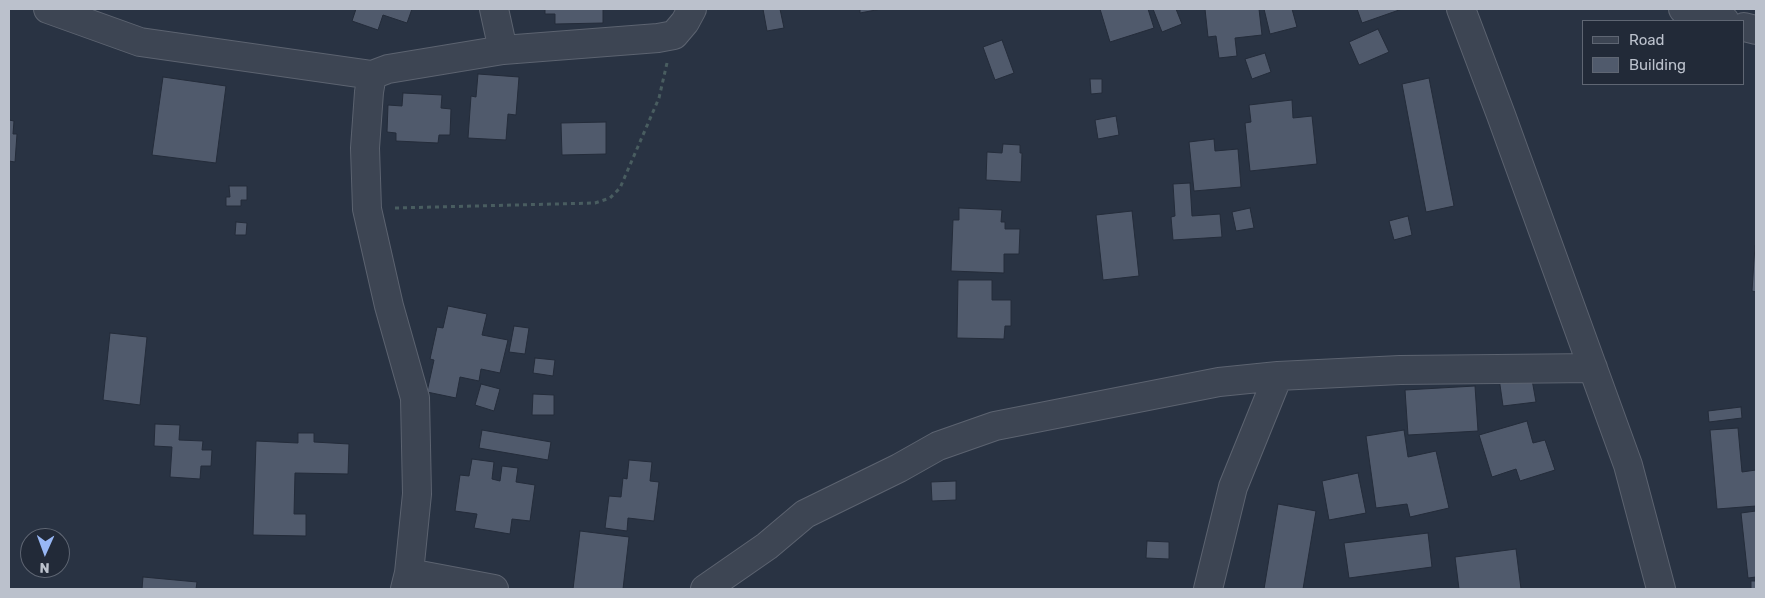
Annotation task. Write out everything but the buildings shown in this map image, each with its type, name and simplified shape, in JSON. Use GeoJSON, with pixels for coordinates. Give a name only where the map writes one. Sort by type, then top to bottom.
{"type":"FeatureCollection","features":[{"type":"Feature","properties":{"kind":"street"},"geometry":{"type":"LineString","coordinates":[[48,9],[140,42],[372,75],[388,69],[503,50],[658,38],[674,35],[685,22],[692,9]]}},
{"type":"Feature","properties":{"kind":"street"},"geometry":{"type":"LineString","coordinates":[[494,9],[503,50]]}},
{"type":"Feature","properties":{"kind":"street"},"geometry":{"type":"LineString","coordinates":[[1460,9],[1501,115],[1628,465],[1660,589]]}},
{"type":"Feature","properties":{"kind":"street"},"geometry":{"type":"LineString","coordinates":[[1683,9],[1722,20]]}},
{"type":"Feature","properties":{"kind":"street"},"geometry":{"type":"LineString","coordinates":[[372,75],[365,148],[367,209],[389,306],[415,398],[418,494],[407,581],[494,589]]}},
{"type":"Feature","properties":{"kind":"street"},"geometry":{"type":"LineString","coordinates":[[705,589],[767,546],[805,514],[899,468],[938,446],[995,426],[1219,382],[1278,376],[1400,370],[1593,368]]}},
{"type":"Feature","properties":{"kind":"street"},"geometry":{"type":"LineString","coordinates":[[1208,589],[1233,487],[1278,376]]}},
{"type":"Feature","properties":{"kind":"path"},"geometry":{"type":"LineString","coordinates":[[367,209],[595,203],[610,198],[620,188],[659,98],[674,35]]}}]}
